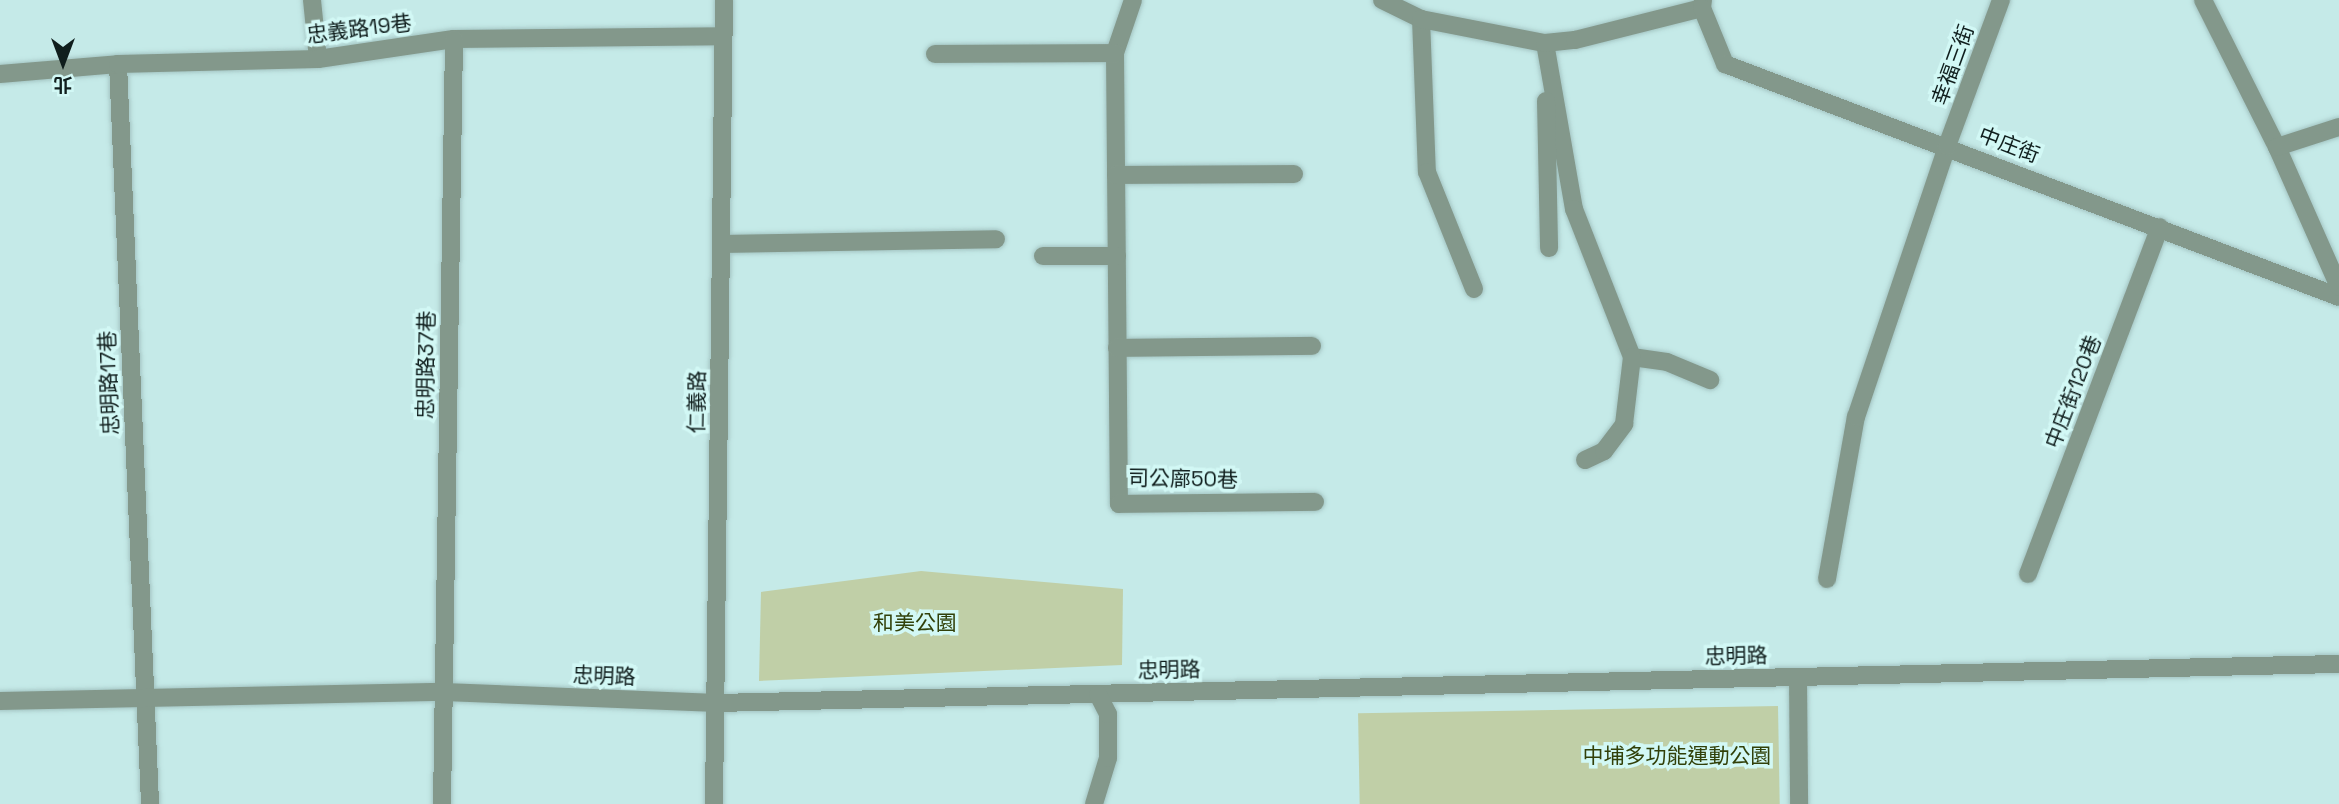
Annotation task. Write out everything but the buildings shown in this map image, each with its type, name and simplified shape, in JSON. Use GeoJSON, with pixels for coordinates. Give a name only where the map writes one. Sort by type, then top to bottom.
{"type":"FeatureCollection","features":[{"type":"Feature","properties":{"kind":"street"},"geometry":{"type":"LineString","coordinates":[[312,0],[318,59]]}},
{"type":"Feature","properties":{"kind":"street","name":"仁義路"},"geometry":{"type":"LineString","coordinates":[[714,804],[724,0]]}},
{"type":"Feature","properties":{"kind":"street","name":"司公廍50巷"},"geometry":{"type":"LineString","coordinates":[[1133,0],[1115,53],[1119,504],[1315,502]]}},
{"type":"Feature","properties":{"kind":"street"},"geometry":{"type":"LineString","coordinates":[[1382,0],[1421,19],[1545,43],[1575,40],[1702,4]]}},
{"type":"Feature","properties":{"kind":"street","name":"幸福三街"},"geometry":{"type":"LineString","coordinates":[[1827,579],[1856,417],[1947,146],[2001,0]]}},
{"type":"Feature","properties":{"kind":"street"},"geometry":{"type":"LineString","coordinates":[[2203,0],[2277,146],[2339,287]]}},
{"type":"Feature","properties":{"kind":"street","name":"中庄街"},"geometry":{"type":"LineString","coordinates":[[1702,4],[1724,64],[1947,146],[2339,297]]}},
{"type":"Feature","properties":{"kind":"street"},"geometry":{"type":"LineString","coordinates":[[1421,19],[1427,172],[1474,289]]}},
{"type":"Feature","properties":{"kind":"street","name":"忠義路19巷"},"geometry":{"type":"LineString","coordinates":[[0,74],[118,64],[318,59],[454,39],[723,36]]}},
{"type":"Feature","properties":{"kind":"street","name":"忠明路37巷"},"geometry":{"type":"LineString","coordinates":[[442,804],[454,39]]}},
{"type":"Feature","properties":{"kind":"street"},"geometry":{"type":"LineString","coordinates":[[1545,43],[1549,248]]}},
{"type":"Feature","properties":{"kind":"street"},"geometry":{"type":"LineString","coordinates":[[1545,43],[1574,209],[1632,357],[1624,424],[1604,451],[1585,460]]}},
{"type":"Feature","properties":{"kind":"street"},"geometry":{"type":"LineString","coordinates":[[935,54],[1115,53]]}},
{"type":"Feature","properties":{"kind":"street","name":"忠明路17巷"},"geometry":{"type":"LineString","coordinates":[[118,64],[150,804]]}},
{"type":"Feature","properties":{"kind":"street"},"geometry":{"type":"LineString","coordinates":[[2277,146],[2339,127]]}},
{"type":"Feature","properties":{"kind":"street"},"geometry":{"type":"LineString","coordinates":[[1116,175],[1294,174]]}},
{"type":"Feature","properties":{"kind":"street","name":"中庄街120巷"},"geometry":{"type":"LineString","coordinates":[[2028,574],[2160,227]]}},
{"type":"Feature","properties":{"kind":"street"},"geometry":{"type":"LineString","coordinates":[[721,244],[996,239]]}},
{"type":"Feature","properties":{"kind":"street"},"geometry":{"type":"LineString","coordinates":[[1043,256],[1117,256]]}},
{"type":"Feature","properties":{"kind":"street"},"geometry":{"type":"LineString","coordinates":[[1118,348],[1312,346]]}},
{"type":"Feature","properties":{"kind":"street"},"geometry":{"type":"LineString","coordinates":[[1632,357],[1667,362],[1710,380]]}},
{"type":"Feature","properties":{"kind":"street","name":"忠明路"},"geometry":{"type":"LineString","coordinates":[[0,701],[444,692],[717,703],[2339,664]]}},
{"type":"Feature","properties":{"kind":"street"},"geometry":{"type":"LineString","coordinates":[[1798,677],[1799,804]]}},
{"type":"Feature","properties":{"kind":"street"},"geometry":{"type":"LineString","coordinates":[[1094,804],[1108,758],[1108,715],[1098,694]]}},
{"type":"Feature","properties":{"kind":"green space","name":"和美公園"},"geometry":{"type":"Polygon","coordinates":[[[921,571],[1123,589],[1122,665],[759,681],[761,592],[921,571]]]}},
{"type":"Feature","properties":{"kind":"green space","name":"中埔多功能運動公園"},"geometry":{"type":"Polygon","coordinates":[[[1778,706],[1780,804],[1360,804],[1358,713],[1778,706]]]}}]}
